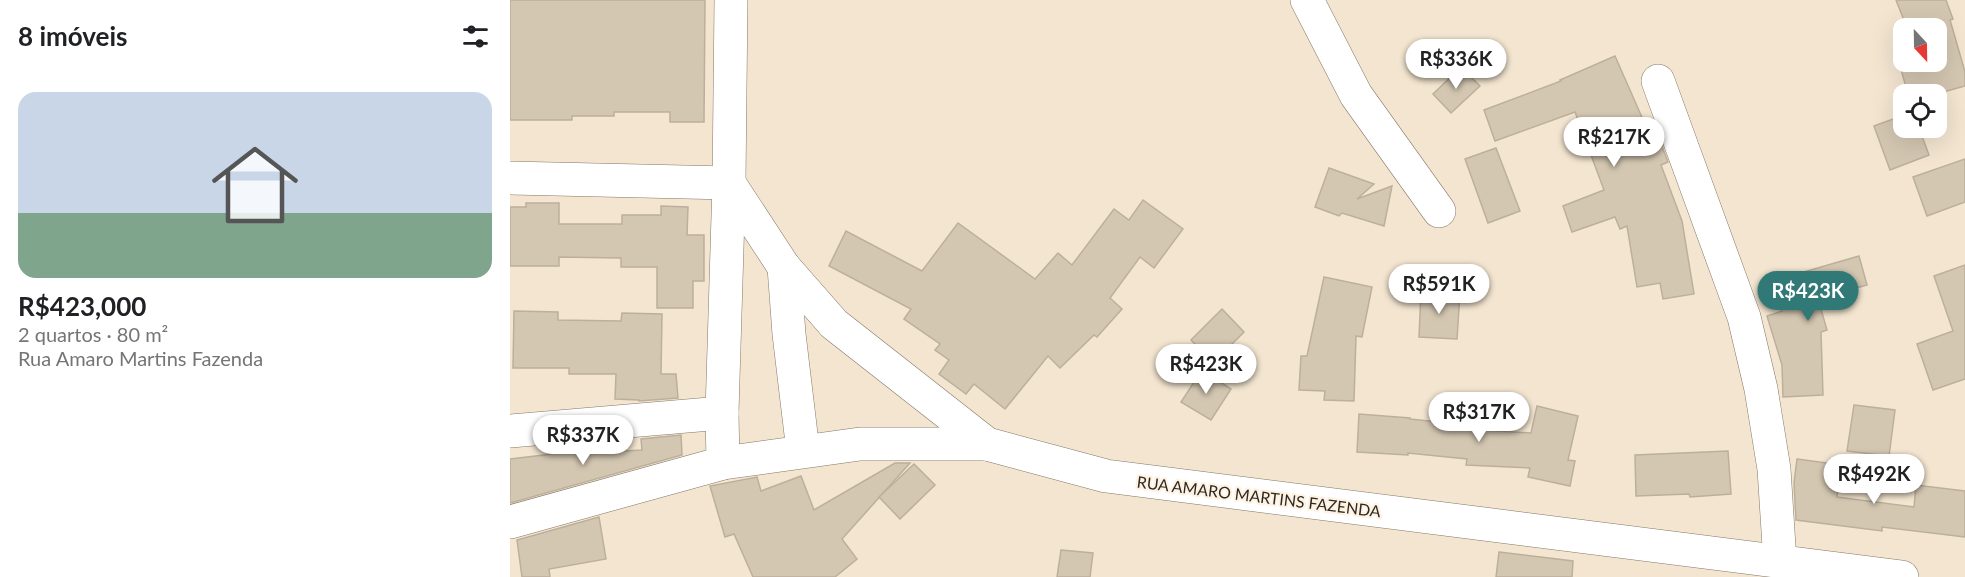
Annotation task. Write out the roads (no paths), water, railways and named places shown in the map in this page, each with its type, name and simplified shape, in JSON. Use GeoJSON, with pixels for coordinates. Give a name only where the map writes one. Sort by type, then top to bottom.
{"type":"FeatureCollection","features":[{"type":"Feature","properties":{"kind":"street"},"geometry":{"type":"LineString","coordinates":[[723,463],[722,413],[729,183],[731,0]]}},
{"type":"Feature","properties":{"kind":"street"},"geometry":{"type":"LineString","coordinates":[[1307,0],[1356,95],[1439,211]]}},
{"type":"Feature","properties":{"kind":"street"},"geometry":{"type":"LineString","coordinates":[[1658,81],[1744,317],[1761,389],[1774,469],[1780,562]]}},
{"type":"Feature","properties":{"kind":"street"},"geometry":{"type":"LineString","coordinates":[[510,178],[729,183]]}},
{"type":"Feature","properties":{"kind":"street","name":"RUA AMARO MARTINS FAZENDA"},"geometry":{"type":"LineString","coordinates":[[729,183],[784,267],[834,324],[987,444],[1106,476],[1902,577]]}},
{"type":"Feature","properties":{"kind":"street"},"geometry":{"type":"LineString","coordinates":[[784,267],[789,334],[803,451]]}},
{"type":"Feature","properties":{"kind":"street"},"geometry":{"type":"LineString","coordinates":[[510,431],[722,413]]}},
{"type":"Feature","properties":{"kind":"street"},"geometry":{"type":"LineString","coordinates":[[510,522],[723,463],[860,444],[987,444]]}}]}
